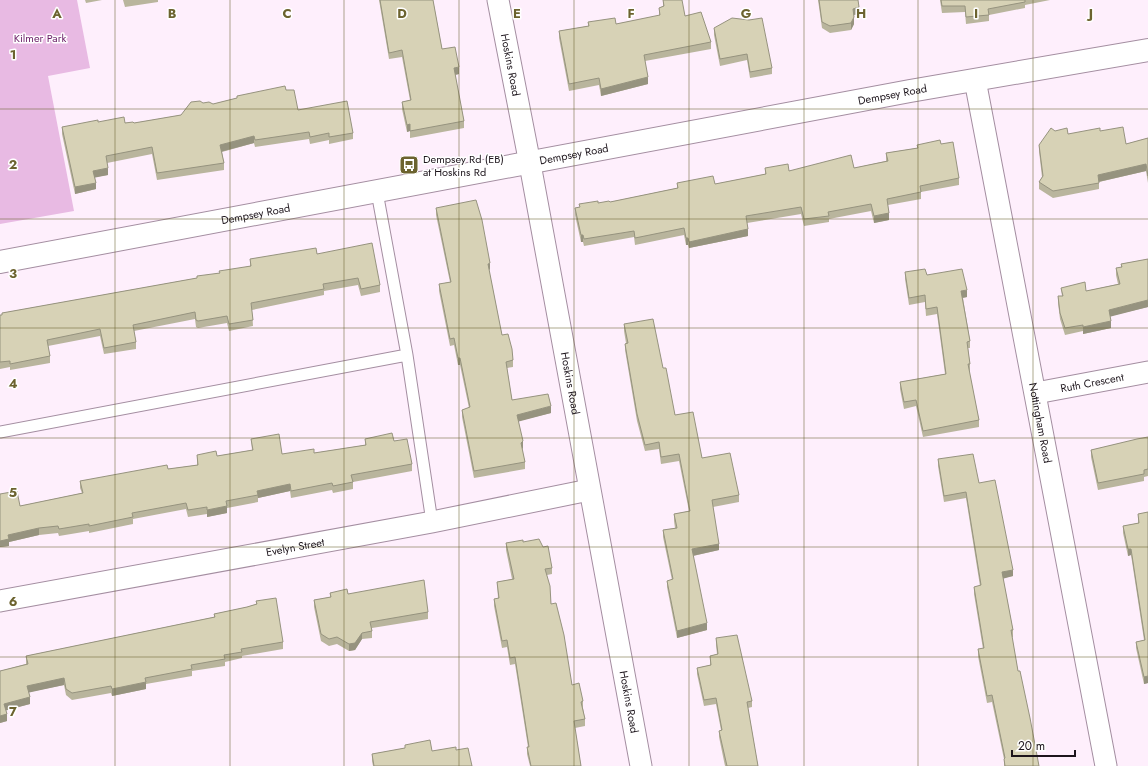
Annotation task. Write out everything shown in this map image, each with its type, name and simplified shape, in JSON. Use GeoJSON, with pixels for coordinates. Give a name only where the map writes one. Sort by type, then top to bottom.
{"type":"FeatureCollection","features":[{"type":"Feature","properties":{"kind":"street","name":"Hoskins Road"},"geometry":{"type":"LineString","coordinates":[[498,0],[530,164],[641,766]]}},
{"type":"Feature","properties":{"kind":"street","name":"Dempsey Road"},"geometry":{"type":"LineString","coordinates":[[0,262],[530,164],[811,109],[1148,50]]}},
{"type":"Feature","properties":{"kind":"street","name":"Nottingham Road"},"geometry":{"type":"LineString","coordinates":[[975,80],[1036,393],[1106,766]]}},
{"type":"Feature","properties":{"kind":"street","name":"Ruth Crescent"},"geometry":{"type":"LineString","coordinates":[[1036,393],[1148,372]]}},
{"type":"Feature","properties":{"kind":"street","name":"Evelyn Street"},"geometry":{"type":"LineString","coordinates":[[0,601],[432,522],[589,490]]}},
{"type":"Feature","properties":{"kind":"lane"},"geometry":{"type":"LineString","coordinates":[[377,192],[407,355],[432,522]]}},
{"type":"Feature","properties":{"kind":"lane"},"geometry":{"type":"LineString","coordinates":[[0,432],[407,355]]}},
{"type":"Feature","properties":{"kind":"green space","name":"Kilmer Park"},"geometry":{"type":"Polygon","coordinates":[[[0,0],[77,0],[90,68],[48,76],[74,211],[0,224],[0,0]]]}},
{"type":"Feature","properties":{"kind":"building"},"geometry":{"type":"Polygon","coordinates":[[[380,0],[433,0],[442,49],[455,47],[459,67],[454,68],[464,121],[410,131],[410,124],[407,125],[402,102],[411,100],[402,50],[389,53],[380,0]]]}},
{"type":"Feature","properties":{"kind":"building"},"geometry":{"type":"Polygon","coordinates":[[[663,0],[682,0],[685,16],[701,12],[711,42],[644,55],[648,77],[601,89],[599,78],[569,84],[559,31],[589,26],[588,22],[615,18],[616,24],[660,15],[659,8],[664,6],[663,0]]]}},
{"type":"Feature","properties":{"kind":"building"},"geometry":{"type":"Polygon","coordinates":[[[819,0],[858,0],[859,7],[853,9],[854,17],[851,23],[830,26],[822,22],[819,0]]]}},
{"type":"Feature","properties":{"kind":"building"},"geometry":{"type":"Polygon","coordinates":[[[941,0],[1025,0],[1025,2],[988,9],[989,15],[966,17],[965,6],[942,6],[941,0]]]}},
{"type":"Feature","properties":{"kind":"building"},"geometry":{"type":"Polygon","coordinates":[[[732,18],[749,20],[762,18],[772,68],[750,72],[747,54],[720,59],[714,28],[732,18]]]}},
{"type":"Feature","properties":{"kind":"building"},"geometry":{"type":"Polygon","coordinates":[[[285,86],[286,90],[294,90],[298,110],[347,101],[353,133],[329,137],[329,133],[310,137],[309,132],[255,140],[254,136],[220,145],[224,163],[157,173],[152,147],[106,156],[108,168],[93,171],[96,183],[75,187],[62,127],[124,117],[125,123],[134,123],[181,115],[191,102],[200,101],[203,103],[209,102],[213,104],[237,98],[237,96],[285,86]]]}},
{"type":"Feature","properties":{"kind":"building"},"geometry":{"type":"Polygon","coordinates":[[[1123,127],[1126,144],[1148,138],[1148,176],[1146,164],[1098,175],[1099,183],[1053,191],[1039,182],[1043,176],[1039,145],[1051,128],[1055,131],[1067,128],[1068,134],[1100,128],[1100,131],[1123,127]]]}},
{"type":"Feature","properties":{"kind":"building"},"geometry":{"type":"Polygon","coordinates":[[[940,140],[941,144],[953,142],[959,178],[920,186],[921,192],[887,199],[889,213],[874,216],[871,204],[828,212],[829,216],[804,219],[801,207],[746,216],[748,229],[689,242],[688,238],[686,238],[684,228],[635,238],[634,231],[584,239],[583,235],[581,235],[575,208],[580,207],[579,204],[598,201],[598,203],[610,202],[678,188],[677,183],[713,176],[715,184],[766,174],[765,168],[788,164],[789,171],[851,155],[854,168],[888,161],[886,153],[918,148],[917,145],[940,140]]]}},
{"type":"Feature","properties":{"kind":"building"},"geometry":{"type":"Polygon","coordinates":[[[476,200],[482,220],[490,263],[488,264],[502,335],[508,334],[512,349],[513,360],[506,362],[512,400],[548,394],[551,406],[517,415],[523,441],[521,443],[525,462],[474,471],[462,410],[470,407],[460,358],[458,358],[454,338],[450,339],[439,284],[451,282],[436,208],[476,200]]]}},
{"type":"Feature","properties":{"kind":"building"},"geometry":{"type":"Polygon","coordinates":[[[372,243],[380,285],[361,289],[358,278],[323,284],[324,289],[251,303],[253,320],[229,324],[227,316],[198,321],[196,320],[195,312],[133,325],[136,342],[104,348],[100,329],[47,340],[50,356],[10,364],[10,361],[0,362],[0,315],[2,315],[2,313],[197,278],[197,276],[220,273],[219,271],[251,266],[250,259],[316,248],[317,254],[372,243]]]}},
{"type":"Feature","properties":{"kind":"building"},"geometry":{"type":"Polygon","coordinates":[[[1148,259],[1148,300],[1109,310],[1111,321],[1083,327],[1083,325],[1065,328],[1060,313],[1058,296],[1063,296],[1061,288],[1085,282],[1086,291],[1120,284],[1116,268],[1122,267],[1121,264],[1148,259]]]}},
{"type":"Feature","properties":{"kind":"building"},"geometry":{"type":"Polygon","coordinates":[[[925,269],[927,275],[962,269],[967,290],[961,291],[970,341],[967,342],[970,364],[968,364],[979,420],[923,431],[916,400],[904,402],[900,382],[946,374],[937,307],[926,309],[925,295],[909,298],[905,272],[925,269]]]}},
{"type":"Feature","properties":{"kind":"building"},"geometry":{"type":"Polygon","coordinates":[[[653,319],[663,368],[666,368],[675,415],[693,412],[702,458],[730,453],[739,495],[712,500],[719,544],[692,549],[707,623],[677,631],[667,581],[673,579],[663,530],[677,528],[674,514],[690,511],[679,454],[661,457],[659,442],[645,445],[637,414],[625,344],[628,343],[624,324],[653,319]]]}},
{"type":"Feature","properties":{"kind":"building"},"geometry":{"type":"Polygon","coordinates":[[[392,433],[394,441],[407,439],[412,464],[351,475],[353,482],[333,486],[332,483],[291,491],[290,484],[257,491],[258,495],[226,501],[227,506],[207,510],[207,507],[188,510],[186,503],[132,513],[133,517],[89,526],[89,524],[59,529],[58,526],[39,528],[8,535],[9,539],[0,541],[0,494],[17,491],[20,506],[83,493],[80,481],[167,465],[168,469],[198,465],[197,455],[216,451],[217,456],[253,450],[251,439],[279,434],[282,454],[314,449],[314,453],[366,445],[365,439],[392,433]]]}},
{"type":"Feature","properties":{"kind":"building"},"geometry":{"type":"Polygon","coordinates":[[[1148,437],[1148,469],[1144,470],[1144,474],[1098,483],[1091,450],[1148,437]]]}},
{"type":"Feature","properties":{"kind":"building"},"geometry":{"type":"Polygon","coordinates":[[[973,454],[979,483],[995,480],[1013,570],[1002,572],[1013,630],[1011,630],[1018,671],[1020,671],[1039,766],[1005,766],[1005,758],[992,695],[987,696],[978,649],[984,648],[974,587],[981,585],[966,492],[944,496],[938,459],[973,454]]]}},
{"type":"Feature","properties":{"kind":"building"},"geometry":{"type":"Polygon","coordinates":[[[1148,512],[1148,676],[1144,677],[1136,642],[1145,640],[1131,549],[1128,549],[1123,526],[1139,523],[1138,514],[1148,512]]]}},
{"type":"Feature","properties":{"kind":"building"},"geometry":{"type":"Polygon","coordinates":[[[539,539],[543,547],[548,546],[552,568],[545,569],[550,586],[551,604],[556,603],[564,635],[572,685],[579,683],[583,701],[581,702],[585,719],[574,721],[581,766],[531,766],[515,657],[510,658],[507,640],[502,641],[494,599],[499,598],[497,582],[514,579],[506,543],[539,539]]]}},
{"type":"Feature","properties":{"kind":"building"},"geometry":{"type":"Polygon","coordinates":[[[424,580],[428,612],[370,622],[372,631],[362,633],[355,643],[349,644],[337,637],[329,639],[321,634],[314,600],[331,597],[330,593],[347,589],[348,594],[424,580]]]}},
{"type":"Feature","properties":{"kind":"building"},"geometry":{"type":"Polygon","coordinates":[[[276,598],[283,642],[241,649],[242,652],[224,655],[225,659],[191,665],[192,669],[145,678],[146,682],[112,689],[111,686],[72,693],[66,689],[64,678],[27,686],[30,697],[4,704],[7,714],[0,716],[0,671],[28,664],[26,656],[215,617],[214,614],[257,604],[256,601],[276,598]]]}},
{"type":"Feature","properties":{"kind":"building"},"geometry":{"type":"Polygon","coordinates":[[[737,635],[752,701],[747,702],[758,766],[727,766],[719,731],[722,730],[716,698],[704,700],[697,668],[711,665],[710,656],[718,654],[716,638],[737,635]]]}},
{"type":"Feature","properties":{"kind":"building"},"geometry":{"type":"Polygon","coordinates":[[[430,740],[432,751],[456,747],[456,750],[468,748],[472,766],[374,766],[372,754],[405,748],[405,745],[430,740]]]}},
{"type":"Feature","properties":{"kind":"place","name":"Dempsey Rd (EB) at Hoskins Rd"},"geometry":{"type":"Point","coordinates":[409,165]}}]}
